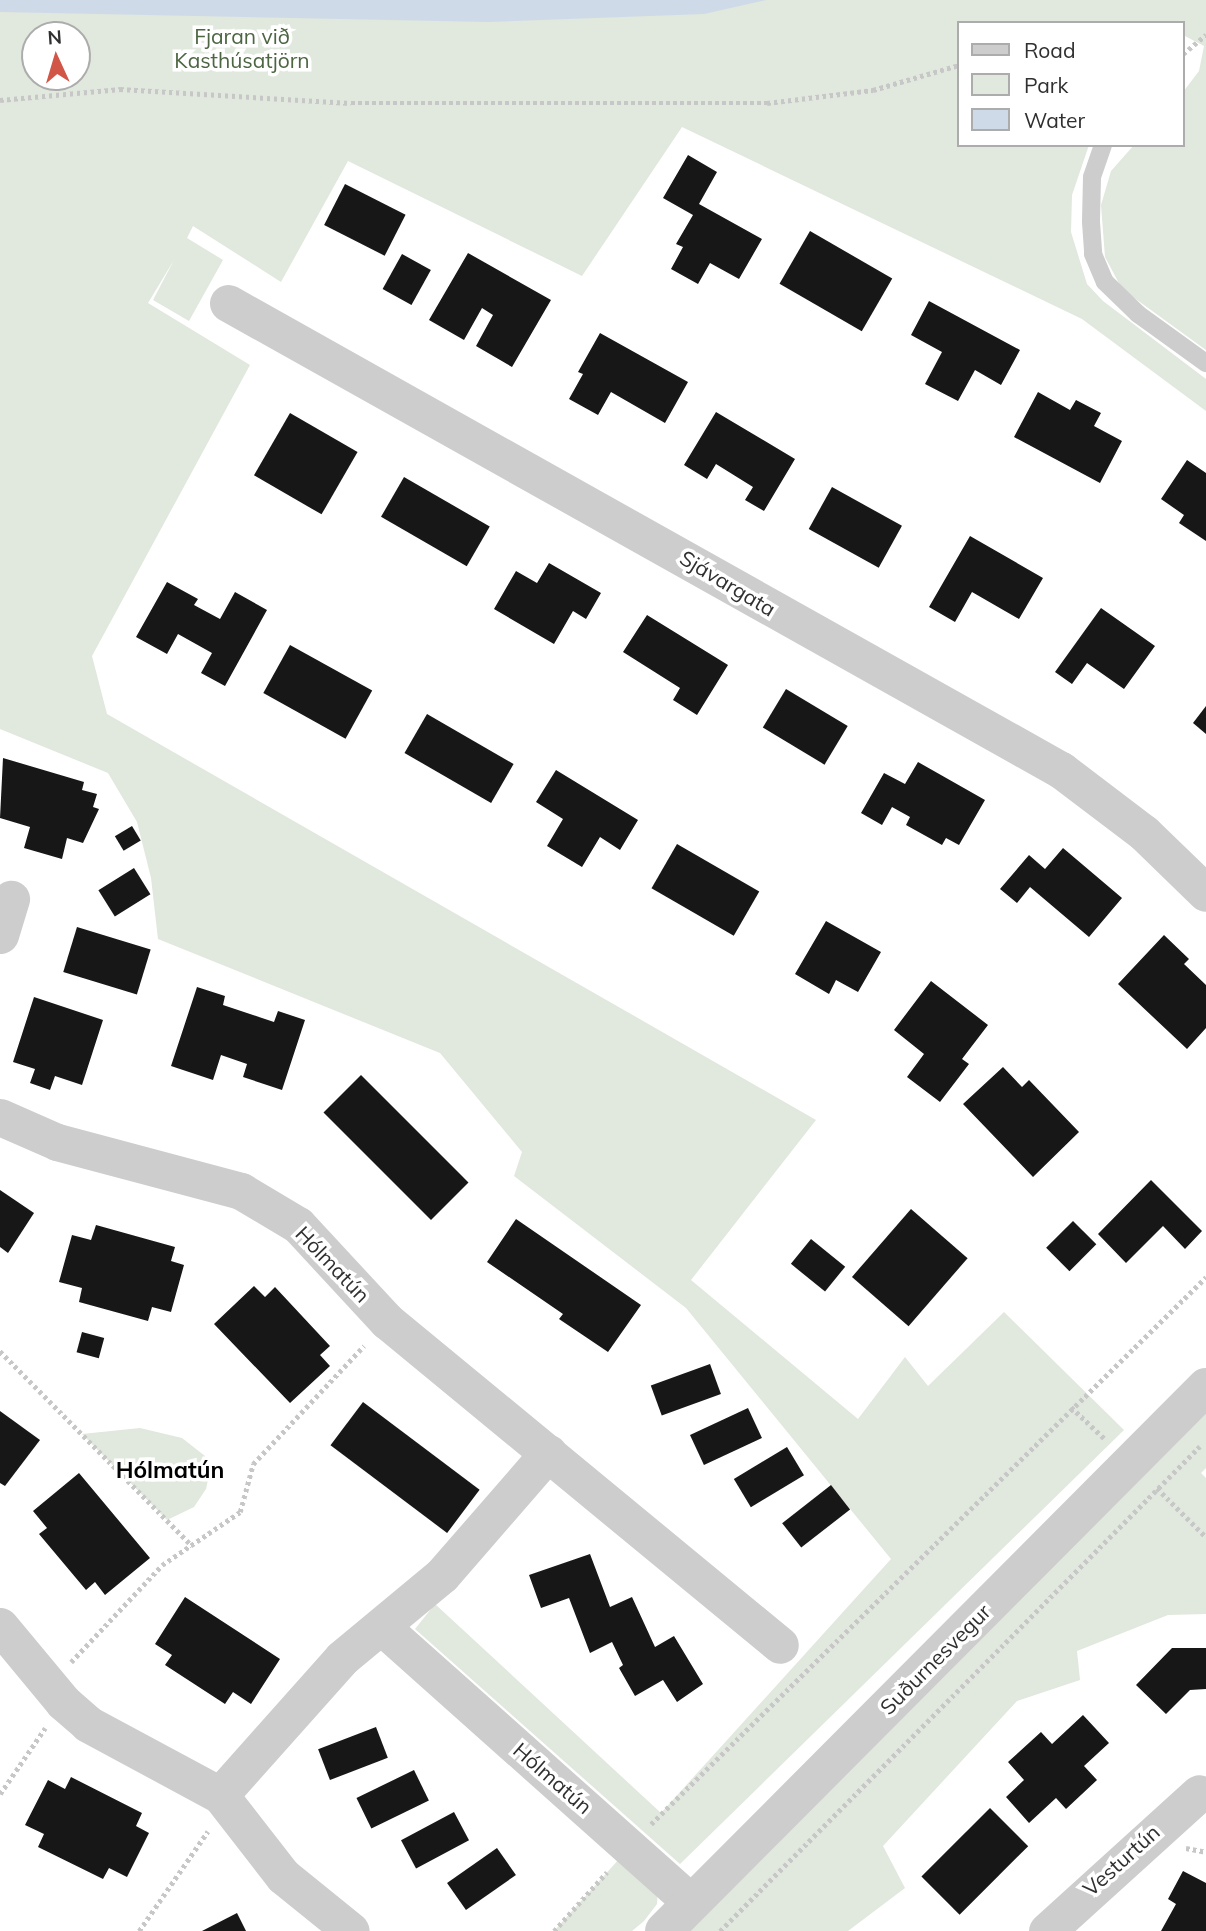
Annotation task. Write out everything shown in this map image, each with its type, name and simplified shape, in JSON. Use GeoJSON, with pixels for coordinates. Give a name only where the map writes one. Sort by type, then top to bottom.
{"type":"FeatureCollection","features":[{"type":"Feature","properties":{"kind":"street","name":"Sjávargata"},"geometry":{"type":"LineString","coordinates":[[228,303],[1061,770],[1144,832],[1206,893]]}},
{"type":"Feature","properties":{"kind":"street"},"geometry":{"type":"LineString","coordinates":[[0,935],[11,899]]}},
{"type":"Feature","properties":{"kind":"street","name":"Hólmatún"},"geometry":{"type":"LineString","coordinates":[[0,1117],[57,1142],[242,1191],[298,1224],[387,1321],[780,1645]]}},
{"type":"Feature","properties":{"kind":"street","name":"Suðurnesvegur"},"geometry":{"type":"LineString","coordinates":[[664,1931],[1206,1387]]}},
{"type":"Feature","properties":{"kind":"street"},"geometry":{"type":"LineString","coordinates":[[223,1800],[342,1658],[442,1575],[548,1453]]}},
{"type":"Feature","properties":{"kind":"street"},"geometry":{"type":"LineString","coordinates":[[0,1626],[56,1694],[88,1724],[223,1800],[284,1876],[351,1931]]}},
{"type":"Feature","properties":{"kind":"street","name":"Hólmatún"},"geometry":{"type":"LineString","coordinates":[[382,1627],[691,1902]]}},
{"type":"Feature","properties":{"kind":"street","name":"Vesturtún"},"geometry":{"type":"LineString","coordinates":[[1046,1931],[1199,1793]]}},
{"type":"Feature","properties":{"kind":"lane"},"geometry":{"type":"LineString","coordinates":[[1101,147],[1092,177],[1091,222],[1093,254],[1105,282],[1138,314],[1206,363]]}},
{"type":"Feature","properties":{"kind":"path"},"geometry":{"type":"LineString","coordinates":[[1185,52],[1206,35]]}},
{"type":"Feature","properties":{"kind":"path"},"geometry":{"type":"LineString","coordinates":[[0,100],[120,89],[351,103],[767,103],[873,90],[958,65]]}},
{"type":"Feature","properties":{"kind":"path"},"geometry":{"type":"LineString","coordinates":[[554,1931],[630,1845],[1206,1277]]}},
{"type":"Feature","properties":{"kind":"path"},"geometry":{"type":"LineString","coordinates":[[0,1794],[56,1694],[121,1605],[162,1565],[240,1512],[253,1464],[387,1321]]}},
{"type":"Feature","properties":{"kind":"path"},"geometry":{"type":"LineString","coordinates":[[0,1351],[192,1546]]}},
{"type":"Feature","properties":{"kind":"path"},"geometry":{"type":"LineString","coordinates":[[720,1931],[1206,1441]]}},
{"type":"Feature","properties":{"kind":"path"},"geometry":{"type":"LineString","coordinates":[[1159,1490],[1206,1537]]}},
{"type":"Feature","properties":{"kind":"path"},"geometry":{"type":"LineString","coordinates":[[139,1931],[223,1800]]}},
{"type":"Feature","properties":{"kind":"green space","name":"Fjaran við Kasthúsatjörn"},"geometry":{"type":"Polygon","coordinates":[[[0,0],[1206,0],[1206,350],[1122,289],[1105,257],[1101,205],[1111,171],[1132,147],[1185,147],[1185,89],[1199,71],[1204,46],[1185,36],[1185,21],[958,21],[958,147],[1088,147],[1072,195],[1071,232],[1087,284],[1103,301],[1206,379],[1206,411],[1082,319],[682,127],[582,276],[348,161],[281,282],[193,226],[187,238],[223,260],[189,321],[153,300],[174,260],[148,303],[250,365],[92,656],[107,714],[816,1120],[691,1280],[858,1419],[905,1357],[928,1386],[1004,1312],[1124,1430],[680,1864],[415,1629],[435,1604],[661,1813],[891,1559],[686,1308],[514,1176],[522,1152],[440,1053],[158,939],[151,878],[137,822],[108,773],[0,729],[0,0]]]}},
{"type":"Feature","properties":{"kind":"green space"},"geometry":{"type":"Polygon","coordinates":[[[1206,1399],[1206,1468],[1201,1473],[1206,1478],[1206,1614],[1168,1615],[1077,1651],[1080,1680],[1017,1701],[883,1846],[905,1888],[848,1931],[690,1931],[1206,1399]]]}},
{"type":"Feature","properties":{"kind":"green space"},"geometry":{"type":"Polygon","coordinates":[[[140,1428],[182,1438],[205,1456],[210,1471],[206,1489],[194,1507],[167,1520],[82,1434],[140,1428]]]}},
{"type":"Feature","properties":{"kind":"green space"},"geometry":{"type":"Polygon","coordinates":[[[620,1858],[658,1886],[657,1904],[644,1921],[632,1931],[554,1931],[620,1858]]]}},
{"type":"Feature","properties":{"kind":"water"},"geometry":{"type":"Polygon","coordinates":[[[0,0],[766,0],[704,14],[488,22],[0,12],[0,0]]]}},
{"type":"Feature","properties":{"kind":"building"},"geometry":{"type":"Polygon","coordinates":[[[688,155],[717,172],[699,204],[762,239],[739,279],[710,263],[698,284],[671,269],[683,247],[676,244],[693,215],[663,198],[688,155]]]}},
{"type":"Feature","properties":{"kind":"building"},"geometry":{"type":"Polygon","coordinates":[[[345,184],[406,215],[385,256],[324,225],[345,184]]]}},
{"type":"Feature","properties":{"kind":"building"},"geometry":{"type":"Polygon","coordinates":[[[810,231],[892,278],[862,331],[780,284],[810,231]]]}},
{"type":"Feature","properties":{"kind":"building"},"geometry":{"type":"Polygon","coordinates":[[[468,253],[551,300],[512,367],[476,346],[493,315],[482,308],[464,340],[429,320],[468,253]]]}},
{"type":"Feature","properties":{"kind":"building"},"geometry":{"type":"Polygon","coordinates":[[[402,254],[431,270],[411,305],[383,289],[402,254]]]}},
{"type":"Feature","properties":{"kind":"building"},"geometry":{"type":"Polygon","coordinates":[[[929,301],[1020,350],[1001,385],[975,370],[958,401],[925,384],[942,352],[911,335],[929,301]]]}},
{"type":"Feature","properties":{"kind":"building"},"geometry":{"type":"Polygon","coordinates":[[[600,333],[688,382],[665,423],[611,392],[598,415],[569,399],[583,374],[578,372],[600,333]]]}},
{"type":"Feature","properties":{"kind":"building"},"geometry":{"type":"Polygon","coordinates":[[[1038,392],[1070,410],[1076,400],[1101,413],[1094,426],[1122,441],[1100,483],[1014,437],[1038,392]]]}},
{"type":"Feature","properties":{"kind":"building"},"geometry":{"type":"Polygon","coordinates":[[[716,412],[795,459],[764,511],[745,500],[753,487],[716,464],[707,479],[684,465],[716,412]]]}},
{"type":"Feature","properties":{"kind":"building"},"geometry":{"type":"Polygon","coordinates":[[[290,413],[358,452],[322,514],[254,475],[290,413]]]}},
{"type":"Feature","properties":{"kind":"building"},"geometry":{"type":"Polygon","coordinates":[[[1187,460],[1206,473],[1206,541],[1179,523],[1184,515],[1161,499],[1187,460]]]}},
{"type":"Feature","properties":{"kind":"building"},"geometry":{"type":"Polygon","coordinates":[[[404,477],[490,526],[467,566],[381,517],[404,477]]]}},
{"type":"Feature","properties":{"kind":"building"},"geometry":{"type":"Polygon","coordinates":[[[832,487],[902,526],[879,568],[809,529],[832,487]]]}},
{"type":"Feature","properties":{"kind":"building"},"geometry":{"type":"Polygon","coordinates":[[[970,536],[1043,578],[1019,619],[972,592],[955,622],[929,607],[970,536]]]}},
{"type":"Feature","properties":{"kind":"building"},"geometry":{"type":"Polygon","coordinates":[[[549,563],[601,593],[586,619],[573,611],[554,644],[494,609],[516,571],[537,583],[549,563]]]}},
{"type":"Feature","properties":{"kind":"building"},"geometry":{"type":"Polygon","coordinates":[[[167,582],[198,599],[194,605],[220,619],[235,592],[267,610],[225,686],[201,673],[212,653],[178,634],[167,654],[136,637],[167,582]]]}},
{"type":"Feature","properties":{"kind":"building"},"geometry":{"type":"Polygon","coordinates":[[[1101,608],[1155,646],[1124,689],[1087,663],[1072,684],[1055,672],[1101,608]]]}},
{"type":"Feature","properties":{"kind":"building"},"geometry":{"type":"Polygon","coordinates":[[[647,615],[728,665],[697,715],[673,700],[680,688],[623,652],[647,615]]]}},
{"type":"Feature","properties":{"kind":"building"},"geometry":{"type":"Polygon","coordinates":[[[290,645],[372,691],[346,739],[263,693],[290,645]]]}},
{"type":"Feature","properties":{"kind":"building"},"geometry":{"type":"Polygon","coordinates":[[[786,689],[848,726],[825,765],[763,728],[786,689]]]}},
{"type":"Feature","properties":{"kind":"building"},"geometry":{"type":"Polygon","coordinates":[[[1206,706],[1206,734],[1193,723],[1206,706]]]}},
{"type":"Feature","properties":{"kind":"building"},"geometry":{"type":"Polygon","coordinates":[[[427,714],[514,764],[491,803],[404,753],[427,714]]]}},
{"type":"Feature","properties":{"kind":"building"},"geometry":{"type":"Polygon","coordinates":[[[3,758],[84,782],[82,790],[97,794],[93,807],[99,809],[83,843],[67,838],[62,859],[24,848],[30,827],[0,818],[3,758]]]}},
{"type":"Feature","properties":{"kind":"building"},"geometry":{"type":"Polygon","coordinates":[[[918,762],[985,800],[959,845],[946,838],[942,845],[906,825],[910,817],[892,807],[882,825],[861,813],[884,773],[905,784],[918,762]]]}},
{"type":"Feature","properties":{"kind":"building"},"geometry":{"type":"Polygon","coordinates":[[[556,770],[638,820],[620,850],[600,837],[582,867],[547,846],[563,819],[536,802],[556,770]]]}},
{"type":"Feature","properties":{"kind":"building"},"geometry":{"type":"Polygon","coordinates":[[[132,826],[141,841],[124,851],[115,836],[132,826]]]}},
{"type":"Feature","properties":{"kind":"building"},"geometry":{"type":"Polygon","coordinates":[[[677,844],[759,892],[734,936],[652,888],[677,844]]]}},
{"type":"Feature","properties":{"kind":"building"},"geometry":{"type":"Polygon","coordinates":[[[1063,848],[1122,898],[1089,937],[1030,887],[1017,903],[1000,889],[1029,855],[1045,869],[1063,848]]]}},
{"type":"Feature","properties":{"kind":"building"},"geometry":{"type":"Polygon","coordinates":[[[134,868],[150,894],[115,917],[98,890],[134,868]]]}},
{"type":"Feature","properties":{"kind":"building"},"geometry":{"type":"Polygon","coordinates":[[[826,921],[881,952],[858,992],[836,980],[829,994],[795,974],[826,921]]]}},
{"type":"Feature","properties":{"kind":"building"},"geometry":{"type":"Polygon","coordinates":[[[77,927],[151,950],[137,994],[63,972],[77,927]]]}},
{"type":"Feature","properties":{"kind":"building"},"geometry":{"type":"Polygon","coordinates":[[[1164,935],[1189,959],[1184,964],[1206,985],[1206,1028],[1187,1049],[1118,984],[1164,935]]]}},
{"type":"Feature","properties":{"kind":"building"},"geometry":{"type":"Polygon","coordinates":[[[931,981],[988,1025],[962,1059],[969,1064],[940,1102],[907,1077],[924,1054],[894,1030],[931,981]]]}},
{"type":"Feature","properties":{"kind":"building"},"geometry":{"type":"Polygon","coordinates":[[[197,987],[225,996],[223,1005],[274,1022],[278,1011],[305,1020],[282,1090],[243,1077],[247,1064],[221,1055],[213,1080],[171,1066],[197,987]]]}},
{"type":"Feature","properties":{"kind":"building"},"geometry":{"type":"Polygon","coordinates":[[[34,997],[103,1020],[82,1085],[55,1076],[50,1090],[30,1083],[35,1069],[13,1062],[34,997]]]}},
{"type":"Feature","properties":{"kind":"building"},"geometry":{"type":"Polygon","coordinates":[[[1003,1067],[1022,1087],[1029,1080],[1079,1132],[1033,1177],[963,1104],[1003,1067]]]}},
{"type":"Feature","properties":{"kind":"building"},"geometry":{"type":"Polygon","coordinates":[[[361,1075],[468,1182],[431,1220],[324,1112],[361,1075]]]}},
{"type":"Feature","properties":{"kind":"building"},"geometry":{"type":"Polygon","coordinates":[[[1151,1180],[1202,1231],[1185,1249],[1163,1226],[1126,1263],[1098,1234],[1151,1180]]]}},
{"type":"Feature","properties":{"kind":"building"},"geometry":{"type":"Polygon","coordinates":[[[0,1190],[34,1213],[8,1253],[0,1247],[0,1190]]]}},
{"type":"Feature","properties":{"kind":"building"},"geometry":{"type":"Polygon","coordinates":[[[911,1209],[968,1258],[909,1326],[852,1277],[911,1209]]]}},
{"type":"Feature","properties":{"kind":"building"},"geometry":{"type":"Polygon","coordinates":[[[516,1219],[641,1305],[608,1352],[559,1319],[563,1314],[487,1262],[516,1219]]]}},
{"type":"Feature","properties":{"kind":"building"},"geometry":{"type":"Polygon","coordinates":[[[1073,1221],[1096,1244],[1069,1271],[1046,1248],[1073,1221]]]}},
{"type":"Feature","properties":{"kind":"building"},"geometry":{"type":"Polygon","coordinates":[[[96,1225],[175,1247],[171,1261],[184,1265],[171,1312],[152,1307],[148,1321],[79,1302],[82,1288],[59,1282],[72,1235],[91,1240],[96,1225]]]}},
{"type":"Feature","properties":{"kind":"building"},"geometry":{"type":"Polygon","coordinates":[[[811,1239],[845,1267],[825,1292],[791,1264],[811,1239]]]}},
{"type":"Feature","properties":{"kind":"building"},"geometry":{"type":"Polygon","coordinates":[[[254,1286],[265,1297],[275,1287],[330,1346],[320,1355],[330,1366],[290,1403],[214,1324],[254,1286]]]}},
{"type":"Feature","properties":{"kind":"building"},"geometry":{"type":"Polygon","coordinates":[[[82,1332],[104,1338],[99,1358],[77,1352],[82,1332]]]}},
{"type":"Feature","properties":{"kind":"building"},"geometry":{"type":"Polygon","coordinates":[[[710,1364],[721,1394],[662,1416],[651,1386],[710,1364]]]}},
{"type":"Feature","properties":{"kind":"building"},"geometry":{"type":"Polygon","coordinates":[[[363,1402],[480,1490],[447,1533],[331,1445],[363,1402]]]}},
{"type":"Feature","properties":{"kind":"building"},"geometry":{"type":"Polygon","coordinates":[[[748,1408],[762,1438],[704,1465],[690,1435],[748,1408]]]}},
{"type":"Feature","properties":{"kind":"building"},"geometry":{"type":"Polygon","coordinates":[[[0,1411],[40,1440],[5,1486],[0,1483],[0,1411]]]}},
{"type":"Feature","properties":{"kind":"building"},"geometry":{"type":"Polygon","coordinates":[[[787,1447],[804,1475],[751,1507],[734,1479],[787,1447]]]}},
{"type":"Feature","properties":{"kind":"building"},"geometry":{"type":"Polygon","coordinates":[[[79,1473],[150,1558],[105,1595],[95,1582],[86,1590],[39,1534],[47,1528],[33,1511],[79,1473]]]}},
{"type":"Feature","properties":{"kind":"building"},"geometry":{"type":"Polygon","coordinates":[[[831,1485],[850,1509],[801,1548],[782,1523],[831,1485]]]}},
{"type":"Feature","properties":{"kind":"building"},"geometry":{"type":"Polygon","coordinates":[[[590,1554],[610,1607],[632,1597],[655,1647],[674,1636],[703,1684],[677,1702],[663,1680],[635,1696],[619,1668],[623,1665],[612,1642],[590,1653],[569,1598],[541,1608],[529,1575],[590,1554]]]}},
{"type":"Feature","properties":{"kind":"building"},"geometry":{"type":"Polygon","coordinates":[[[185,1597],[280,1659],[251,1704],[233,1692],[225,1704],[165,1665],[172,1655],[155,1644],[185,1597]]]}},
{"type":"Feature","properties":{"kind":"building"},"geometry":{"type":"Polygon","coordinates":[[[1172,1648],[1206,1648],[1206,1689],[1190,1690],[1166,1714],[1136,1685],[1172,1648]]]}},
{"type":"Feature","properties":{"kind":"building"},"geometry":{"type":"Polygon","coordinates":[[[1083,1715],[1109,1743],[1084,1766],[1097,1780],[1066,1809],[1056,1798],[1029,1823],[1006,1797],[1024,1780],[1008,1762],[1041,1732],[1052,1744],[1083,1715]]]}},
{"type":"Feature","properties":{"kind":"building"},"geometry":{"type":"Polygon","coordinates":[[[376,1727],[388,1758],[330,1780],[318,1749],[376,1727]]]}},
{"type":"Feature","properties":{"kind":"building"},"geometry":{"type":"Polygon","coordinates":[[[414,1770],[429,1801],[371,1829],[356,1798],[414,1770]]]}},
{"type":"Feature","properties":{"kind":"building"},"geometry":{"type":"Polygon","coordinates":[[[71,1777],[142,1813],[136,1826],[149,1833],[127,1877],[109,1868],[103,1879],[38,1847],[44,1834],[25,1825],[48,1780],[65,1789],[71,1777]]]}},
{"type":"Feature","properties":{"kind":"building"},"geometry":{"type":"Polygon","coordinates":[[[990,1808],[1028,1846],[960,1915],[921,1877],[990,1808]]]}},
{"type":"Feature","properties":{"kind":"building"},"geometry":{"type":"Polygon","coordinates":[[[454,1812],[469,1840],[416,1868],[401,1840],[454,1812]]]}},
{"type":"Feature","properties":{"kind":"building"},"geometry":{"type":"Polygon","coordinates":[[[497,1848],[516,1875],[466,1910],[447,1883],[497,1848]]]}},
{"type":"Feature","properties":{"kind":"building"},"geometry":{"type":"Polygon","coordinates":[[[1183,1871],[1206,1883],[1206,1931],[1161,1931],[1176,1904],[1168,1899],[1183,1871]]]}},
{"type":"Feature","properties":{"kind":"building"},"geometry":{"type":"Polygon","coordinates":[[[237,1913],[246,1931],[202,1931],[237,1913]]]}},
{"type":"Feature","properties":{"kind":"district","name":"Hólmatún"},"geometry":{"type":"Point","coordinates":[170,1470]}}]}
